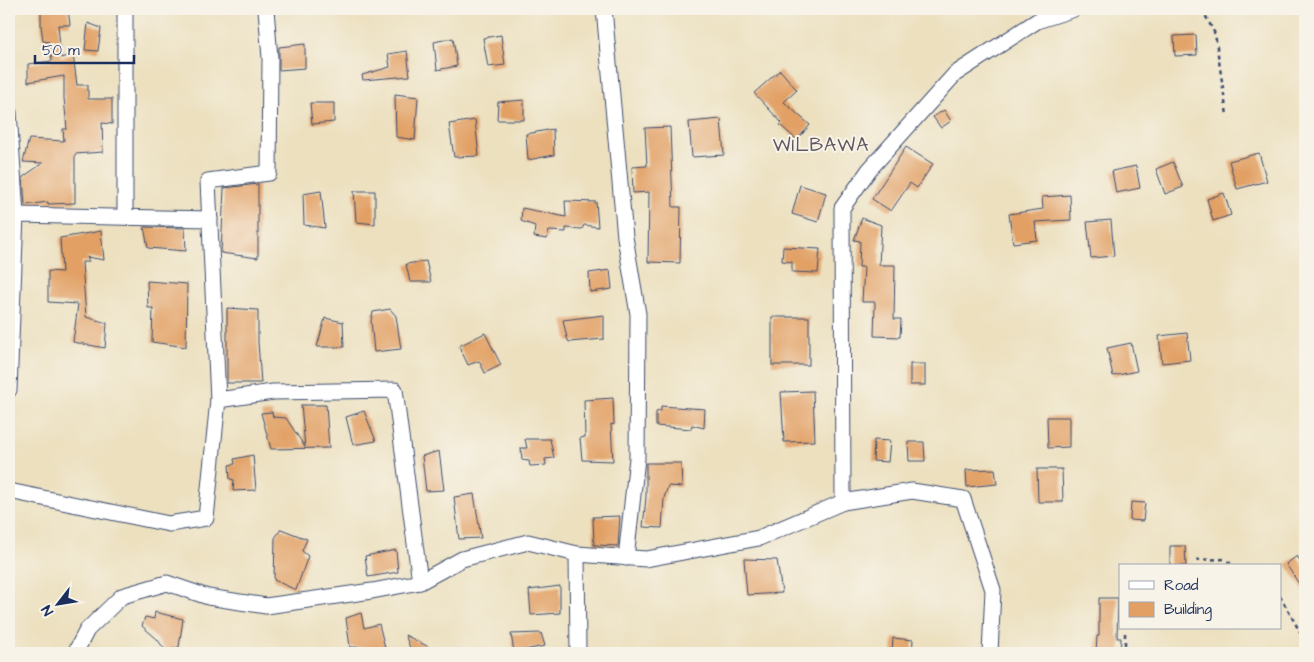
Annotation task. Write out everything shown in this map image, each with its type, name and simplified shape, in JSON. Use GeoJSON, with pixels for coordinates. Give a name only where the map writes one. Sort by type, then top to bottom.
{"type":"FeatureCollection","features":[{"type":"Feature","properties":{"kind":"street"},"geometry":{"type":"LineString","coordinates":[[125,9],[125,217]]}},
{"type":"Feature","properties":{"kind":"street"},"geometry":{"type":"LineString","coordinates":[[9,491],[168,524],[206,518],[218,400],[208,180],[269,173],[270,58],[266,9]]}},
{"type":"Feature","properties":{"kind":"street"},"geometry":{"type":"LineString","coordinates":[[604,9],[625,237],[638,314],[637,458],[626,558]]}},
{"type":"Feature","properties":{"kind":"street"},"geometry":{"type":"LineString","coordinates":[[844,502],[842,208],[869,170],[955,74],[1037,20],[1074,9]]}},
{"type":"Feature","properties":{"kind":"street"},"geometry":{"type":"LineString","coordinates":[[9,112],[16,215],[9,390]]}},
{"type":"Feature","properties":{"kind":"street"},"geometry":{"type":"LineString","coordinates":[[16,215],[210,220]]}},
{"type":"Feature","properties":{"kind":"street"},"geometry":{"type":"LineString","coordinates":[[218,400],[273,392],[395,390],[420,582]]}},
{"type":"Feature","properties":{"kind":"street"},"geometry":{"type":"LineString","coordinates":[[76,653],[87,630],[122,596],[167,583],[208,597],[266,606],[372,591],[420,582],[462,559],[528,542],[577,554],[646,559],[759,538],[844,502],[912,491],[963,499],[993,590],[990,653]]}},
{"type":"Feature","properties":{"kind":"street"},"geometry":{"type":"LineString","coordinates":[[577,554],[578,653]]}},
{"type":"Feature","properties":{"kind":"path"},"geometry":{"type":"LineString","coordinates":[[1202,9],[1215,34],[1227,115]]}},
{"type":"Feature","properties":{"kind":"path"},"geometry":{"type":"LineString","coordinates":[[1196,560],[1224,559],[1232,564]]}},
{"type":"Feature","properties":{"kind":"path"},"geometry":{"type":"LineString","coordinates":[[1282,600],[1305,641]]}},
{"type":"Feature","properties":{"kind":"path"},"geometry":{"type":"LineString","coordinates":[[1125,634],[1125,653]]}},
{"type":"Feature","properties":{"kind":"building"},"geometry":{"type":"Polygon","coordinates":[[[41,9],[68,9],[70,25],[58,25],[61,58],[73,54],[77,85],[88,85],[88,99],[112,99],[112,124],[102,123],[103,152],[75,154],[75,203],[48,204],[48,202],[25,205],[23,177],[43,163],[23,162],[29,139],[64,141],[63,129],[67,129],[64,76],[28,82],[28,64],[52,61],[49,42],[43,41],[41,9]]]}},
{"type":"Feature","properties":{"kind":"building"},"geometry":{"type":"Polygon","coordinates":[[[88,23],[101,28],[98,51],[85,50],[88,23]]]}},
{"type":"Feature","properties":{"kind":"building"},"geometry":{"type":"Polygon","coordinates":[[[501,35],[505,65],[488,67],[483,38],[501,35]]]}},
{"type":"Feature","properties":{"kind":"building"},"geometry":{"type":"Polygon","coordinates":[[[1196,35],[1197,55],[1175,56],[1174,36],[1196,35]]]}},
{"type":"Feature","properties":{"kind":"building"},"geometry":{"type":"Polygon","coordinates":[[[453,38],[457,66],[437,70],[434,42],[453,38]]]}},
{"type":"Feature","properties":{"kind":"building"},"geometry":{"type":"Polygon","coordinates":[[[305,44],[305,68],[279,70],[279,47],[305,44]]]}},
{"type":"Feature","properties":{"kind":"building"},"geometry":{"type":"Polygon","coordinates":[[[407,51],[410,76],[363,80],[362,75],[390,67],[388,54],[407,51]]]}},
{"type":"Feature","properties":{"kind":"building"},"geometry":{"type":"Polygon","coordinates":[[[780,70],[797,90],[784,102],[810,125],[797,140],[780,125],[782,123],[754,93],[780,70]]]}},
{"type":"Feature","properties":{"kind":"building"},"geometry":{"type":"Polygon","coordinates":[[[395,94],[418,97],[415,140],[396,137],[395,94]]]}},
{"type":"Feature","properties":{"kind":"building"},"geometry":{"type":"Polygon","coordinates":[[[524,100],[524,120],[497,120],[498,102],[524,100]]]}},
{"type":"Feature","properties":{"kind":"building"},"geometry":{"type":"Polygon","coordinates":[[[310,103],[334,103],[334,122],[312,124],[310,103]]]}},
{"type":"Feature","properties":{"kind":"building"},"geometry":{"type":"Polygon","coordinates":[[[944,110],[951,121],[941,128],[933,117],[944,110]]]}},
{"type":"Feature","properties":{"kind":"building"},"geometry":{"type":"Polygon","coordinates":[[[721,119],[724,155],[692,157],[689,122],[721,119]]]}},
{"type":"Feature","properties":{"kind":"building"},"geometry":{"type":"Polygon","coordinates":[[[475,120],[479,156],[454,157],[449,124],[475,120]]]}},
{"type":"Feature","properties":{"kind":"building"},"geometry":{"type":"Polygon","coordinates":[[[670,127],[673,207],[681,207],[680,263],[648,262],[649,192],[633,193],[632,167],[647,166],[645,128],[670,127]]]}},
{"type":"Feature","properties":{"kind":"building"},"geometry":{"type":"Polygon","coordinates":[[[553,129],[554,155],[528,160],[526,134],[553,129]]]}},
{"type":"Feature","properties":{"kind":"building"},"geometry":{"type":"Polygon","coordinates":[[[906,147],[933,164],[917,188],[910,183],[891,211],[872,199],[906,147]]]}},
{"type":"Feature","properties":{"kind":"building"},"geometry":{"type":"Polygon","coordinates":[[[1259,153],[1267,181],[1237,189],[1229,161],[1259,153]]]}},
{"type":"Feature","properties":{"kind":"building"},"geometry":{"type":"Polygon","coordinates":[[[1173,162],[1183,187],[1165,194],[1156,169],[1173,162]]]}},
{"type":"Feature","properties":{"kind":"building"},"geometry":{"type":"Polygon","coordinates":[[[1136,166],[1140,188],[1116,193],[1112,171],[1136,166]]]}},
{"type":"Feature","properties":{"kind":"building"},"geometry":{"type":"Polygon","coordinates":[[[258,184],[258,258],[221,253],[224,188],[258,184]]]}},
{"type":"Feature","properties":{"kind":"building"},"geometry":{"type":"Polygon","coordinates":[[[800,185],[826,193],[818,222],[792,214],[800,185]]]}},
{"type":"Feature","properties":{"kind":"building"},"geometry":{"type":"Polygon","coordinates":[[[321,191],[325,228],[304,225],[303,194],[321,191]]]}},
{"type":"Feature","properties":{"kind":"building"},"geometry":{"type":"Polygon","coordinates":[[[354,191],[375,191],[375,224],[356,222],[354,191]]]}},
{"type":"Feature","properties":{"kind":"building"},"geometry":{"type":"Polygon","coordinates":[[[1224,193],[1231,215],[1213,221],[1207,199],[1224,193]]]}},
{"type":"Feature","properties":{"kind":"building"},"geometry":{"type":"Polygon","coordinates":[[[1070,195],[1071,220],[1035,222],[1037,240],[1013,243],[1009,214],[1043,209],[1042,197],[1070,195]]]}},
{"type":"Feature","properties":{"kind":"building"},"geometry":{"type":"Polygon","coordinates":[[[565,201],[596,202],[598,227],[584,225],[582,229],[566,228],[566,232],[549,231],[547,239],[534,237],[535,226],[521,221],[522,208],[566,217],[565,201]]]}},
{"type":"Feature","properties":{"kind":"building"},"geometry":{"type":"Polygon","coordinates":[[[862,218],[881,225],[879,265],[895,265],[894,319],[901,319],[900,337],[874,336],[875,302],[862,302],[864,267],[859,267],[860,241],[854,240],[862,218]]]}},
{"type":"Feature","properties":{"kind":"building"},"geometry":{"type":"Polygon","coordinates":[[[1111,220],[1114,256],[1091,258],[1087,222],[1111,220]]]}},
{"type":"Feature","properties":{"kind":"building"},"geometry":{"type":"Polygon","coordinates":[[[144,227],[185,228],[186,251],[148,248],[144,227]]]}},
{"type":"Feature","properties":{"kind":"building"},"geometry":{"type":"Polygon","coordinates":[[[101,231],[104,260],[87,257],[89,262],[82,262],[86,317],[107,323],[105,348],[73,342],[78,304],[48,302],[48,271],[62,272],[60,238],[101,231]]]}},
{"type":"Feature","properties":{"kind":"building"},"geometry":{"type":"Polygon","coordinates":[[[783,247],[820,249],[818,273],[792,272],[792,262],[782,261],[783,247]]]}},
{"type":"Feature","properties":{"kind":"building"},"geometry":{"type":"Polygon","coordinates":[[[426,261],[431,282],[410,282],[406,264],[426,261]]]}},
{"type":"Feature","properties":{"kind":"building"},"geometry":{"type":"Polygon","coordinates":[[[610,270],[612,289],[590,292],[589,273],[610,270]]]}},
{"type":"Feature","properties":{"kind":"building"},"geometry":{"type":"Polygon","coordinates":[[[147,281],[187,284],[186,347],[152,342],[153,308],[148,308],[147,281]]]}},
{"type":"Feature","properties":{"kind":"building"},"geometry":{"type":"Polygon","coordinates":[[[227,308],[258,310],[261,383],[227,383],[227,308]]]}},
{"type":"Feature","properties":{"kind":"building"},"geometry":{"type":"Polygon","coordinates":[[[390,309],[396,316],[401,349],[374,352],[371,320],[373,312],[390,309]]]}},
{"type":"Feature","properties":{"kind":"building"},"geometry":{"type":"Polygon","coordinates":[[[604,315],[604,339],[569,342],[563,320],[604,315]]]}},
{"type":"Feature","properties":{"kind":"building"},"geometry":{"type":"Polygon","coordinates":[[[772,317],[809,317],[809,365],[772,365],[772,317]]]}},
{"type":"Feature","properties":{"kind":"building"},"geometry":{"type":"Polygon","coordinates":[[[325,318],[343,322],[344,347],[317,347],[325,318]]]}},
{"type":"Feature","properties":{"kind":"building"},"geometry":{"type":"Polygon","coordinates":[[[485,333],[501,365],[485,373],[479,361],[468,365],[459,346],[485,333]]]}},
{"type":"Feature","properties":{"kind":"building"},"geometry":{"type":"Polygon","coordinates":[[[1187,333],[1190,360],[1162,363],[1159,336],[1187,333]]]}},
{"type":"Feature","properties":{"kind":"building"},"geometry":{"type":"Polygon","coordinates":[[[1131,343],[1137,371],[1113,376],[1107,348],[1131,343]]]}},
{"type":"Feature","properties":{"kind":"building"},"geometry":{"type":"Polygon","coordinates":[[[910,364],[925,364],[925,385],[910,385],[910,364]]]}},
{"type":"Feature","properties":{"kind":"building"},"geometry":{"type":"Polygon","coordinates":[[[813,391],[815,441],[784,442],[781,392],[813,391]]]}},
{"type":"Feature","properties":{"kind":"building"},"geometry":{"type":"Polygon","coordinates":[[[613,398],[614,425],[611,424],[613,461],[582,460],[580,438],[585,437],[584,400],[613,398]]]}},
{"type":"Feature","properties":{"kind":"building"},"geometry":{"type":"Polygon","coordinates":[[[301,405],[326,405],[329,448],[271,449],[261,413],[272,412],[273,417],[286,418],[305,447],[301,405]]]}},
{"type":"Feature","properties":{"kind":"building"},"geometry":{"type":"Polygon","coordinates":[[[661,406],[705,409],[704,428],[692,425],[691,429],[656,426],[656,412],[661,411],[661,406]]]}},
{"type":"Feature","properties":{"kind":"building"},"geometry":{"type":"Polygon","coordinates":[[[364,411],[376,441],[353,445],[346,417],[364,411]]]}},
{"type":"Feature","properties":{"kind":"building"},"geometry":{"type":"Polygon","coordinates":[[[1047,417],[1069,417],[1069,447],[1048,448],[1047,417]]]}},
{"type":"Feature","properties":{"kind":"building"},"geometry":{"type":"Polygon","coordinates":[[[525,439],[550,439],[554,458],[545,459],[546,465],[530,466],[529,461],[522,460],[521,448],[527,448],[525,439]]]}},
{"type":"Feature","properties":{"kind":"building"},"geometry":{"type":"Polygon","coordinates":[[[874,440],[890,441],[888,462],[873,461],[874,440]]]}},
{"type":"Feature","properties":{"kind":"building"},"geometry":{"type":"Polygon","coordinates":[[[908,442],[924,442],[925,461],[909,461],[908,442]]]}},
{"type":"Feature","properties":{"kind":"building"},"geometry":{"type":"Polygon","coordinates":[[[439,451],[444,490],[426,491],[422,456],[439,451]]]}},
{"type":"Feature","properties":{"kind":"building"},"geometry":{"type":"Polygon","coordinates":[[[253,455],[256,490],[233,491],[234,480],[230,479],[229,465],[235,464],[234,459],[253,455]]]}},
{"type":"Feature","properties":{"kind":"building"},"geometry":{"type":"Polygon","coordinates":[[[646,463],[681,463],[682,487],[668,486],[664,498],[662,528],[643,527],[646,497],[646,463]]]}},
{"type":"Feature","properties":{"kind":"building"},"geometry":{"type":"Polygon","coordinates":[[[995,469],[997,484],[967,487],[966,470],[995,469]]]}},
{"type":"Feature","properties":{"kind":"building"},"geometry":{"type":"Polygon","coordinates":[[[1037,469],[1062,469],[1063,502],[1038,502],[1037,469]]]}},
{"type":"Feature","properties":{"kind":"building"},"geometry":{"type":"Polygon","coordinates":[[[474,494],[481,538],[459,539],[454,497],[474,494]]]}},
{"type":"Feature","properties":{"kind":"building"},"geometry":{"type":"Polygon","coordinates":[[[1131,502],[1145,503],[1143,521],[1130,520],[1131,502]]]}},
{"type":"Feature","properties":{"kind":"building"},"geometry":{"type":"Polygon","coordinates":[[[620,516],[618,546],[594,545],[593,517],[620,516]]]}},
{"type":"Feature","properties":{"kind":"building"},"geometry":{"type":"Polygon","coordinates":[[[281,529],[307,539],[302,551],[308,556],[296,590],[274,580],[275,538],[281,529]]]}},
{"type":"Feature","properties":{"kind":"building"},"geometry":{"type":"Polygon","coordinates":[[[1170,546],[1185,546],[1186,564],[1170,564],[1170,546]]]}},
{"type":"Feature","properties":{"kind":"building"},"geometry":{"type":"Polygon","coordinates":[[[396,550],[398,572],[368,577],[365,556],[396,550]]]}},
{"type":"Feature","properties":{"kind":"building"},"geometry":{"type":"Polygon","coordinates":[[[1297,556],[1305,569],[1305,593],[1286,564],[1297,556]]]}},
{"type":"Feature","properties":{"kind":"building"},"geometry":{"type":"Polygon","coordinates":[[[744,559],[777,560],[782,593],[747,595],[744,559]]]}},
{"type":"Feature","properties":{"kind":"building"},"geometry":{"type":"Polygon","coordinates":[[[560,586],[560,613],[531,615],[529,590],[560,586]]]}},
{"type":"Feature","properties":{"kind":"building"},"geometry":{"type":"Polygon","coordinates":[[[1099,598],[1118,598],[1117,638],[1121,638],[1120,653],[1096,653],[1097,636],[1099,636],[1099,598]]]}},
{"type":"Feature","properties":{"kind":"building"},"geometry":{"type":"Polygon","coordinates":[[[155,612],[183,619],[179,647],[166,651],[157,639],[142,626],[145,617],[154,619],[155,612]]]}},
{"type":"Feature","properties":{"kind":"building"},"geometry":{"type":"Polygon","coordinates":[[[361,613],[364,628],[379,624],[385,648],[350,647],[346,618],[361,613]]]}},
{"type":"Feature","properties":{"kind":"building"},"geometry":{"type":"Polygon","coordinates":[[[541,633],[545,646],[514,652],[511,634],[541,633]]]}},
{"type":"Feature","properties":{"kind":"building"},"geometry":{"type":"Polygon","coordinates":[[[405,635],[441,653],[412,653],[405,635]]]}},
{"type":"Feature","properties":{"kind":"building"},"geometry":{"type":"Polygon","coordinates":[[[893,638],[913,640],[912,653],[892,653],[893,638]]]}},
{"type":"Feature","properties":{"kind":"district","name":"WILBAWA"},"geometry":{"type":"Point","coordinates":[821,144]}}]}
